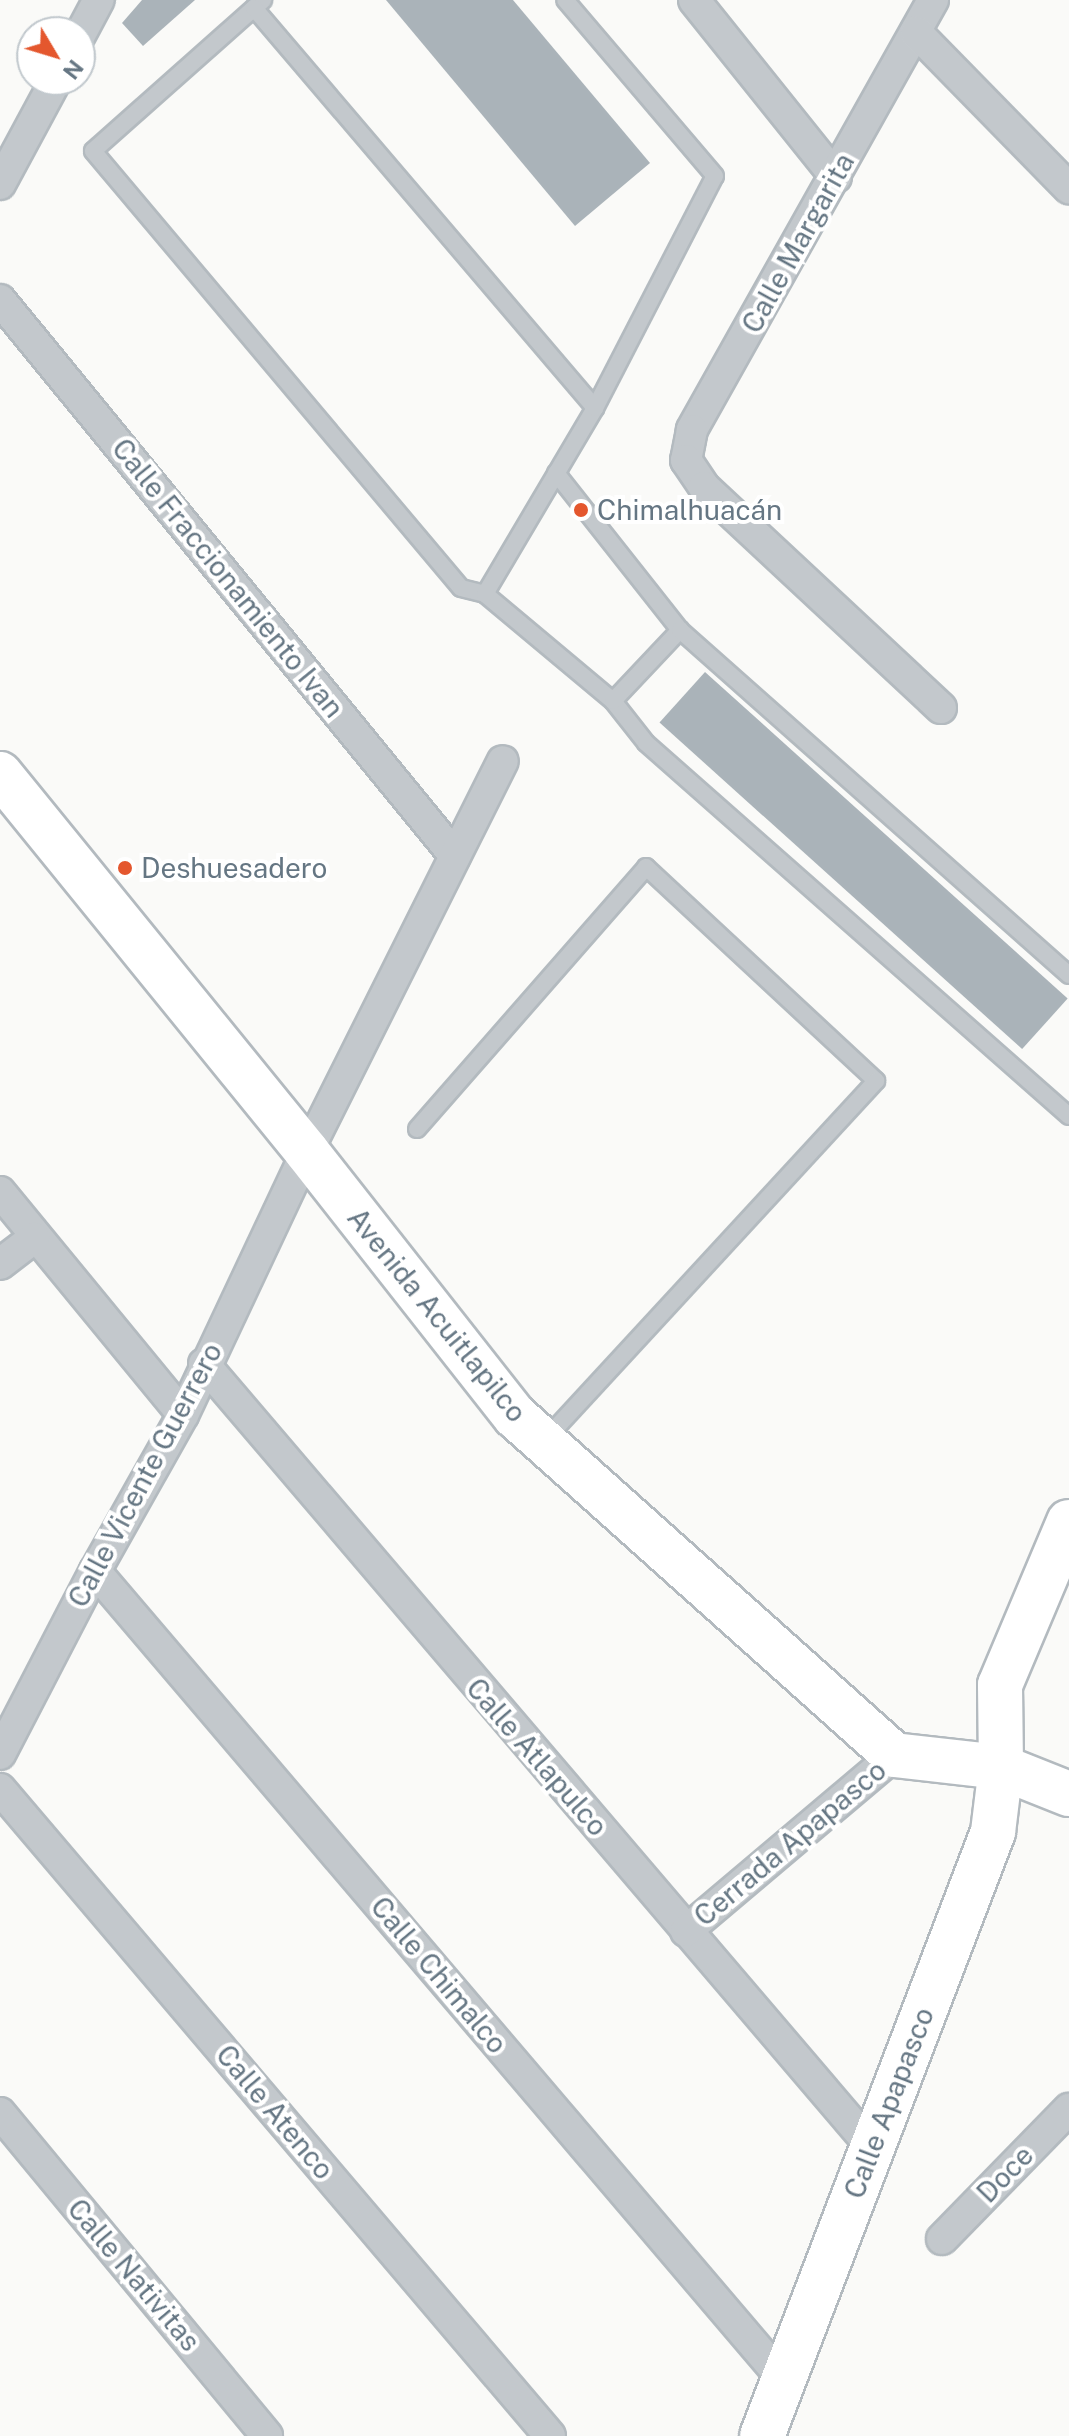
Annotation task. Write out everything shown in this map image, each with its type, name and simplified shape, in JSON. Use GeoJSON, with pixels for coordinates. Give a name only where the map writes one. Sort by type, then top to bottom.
{"type":"FeatureCollection","features":[{"type":"Feature","properties":{"kind":"main road","name":"Avenida Acuitlapilco"},"geometry":{"type":"LineString","coordinates":[[0,774],[307,1152],[515,1416],[894,1755]]}},
{"type":"Feature","properties":{"kind":"main road","name":"Calle Apapasco"},"geometry":{"type":"LineString","coordinates":[[762,2436],[993,1832],[1001,1767],[1000,1685],[1069,1522]]}},
{"type":"Feature","properties":{"kind":"main road"},"geometry":{"type":"LineString","coordinates":[[894,1755],[1001,1767],[1069,1794]]}},
{"type":"Feature","properties":{"kind":"street"},"geometry":{"type":"LineString","coordinates":[[694,0],[836,177]]}},
{"type":"Feature","properties":{"kind":"street","name":"Calle Margarita"},"geometry":{"type":"LineString","coordinates":[[933,0],[692,430],[686,460],[704,487],[941,708]]}},
{"type":"Feature","properties":{"kind":"street"},"geometry":{"type":"LineString","coordinates":[[916,32],[1069,188]]}},
{"type":"Feature","properties":{"kind":"street"},"geometry":{"type":"LineString","coordinates":[[0,184],[47,96]]}},
{"type":"Feature","properties":{"kind":"street","name":"Calle Fraccionamiento Ivan"},"geometry":{"type":"LineString","coordinates":[[0,300],[455,856]]}},
{"type":"Feature","properties":{"kind":"street","name":"Calle Vicente Guerrero"},"geometry":{"type":"LineString","coordinates":[[0,1754],[95,1571],[183,1415],[204,1364],[307,1152],[503,761]]}},
{"type":"Feature","properties":{"kind":"street"},"geometry":{"type":"LineString","coordinates":[[0,1192],[34,1238],[183,1415]]}},
{"type":"Feature","properties":{"kind":"street"},"geometry":{"type":"LineString","coordinates":[[0,1264],[34,1238]]}},
{"type":"Feature","properties":{"kind":"street","name":"Calle Atlapulco"},"geometry":{"type":"LineString","coordinates":[[204,1364],[872,2147]]}},
{"type":"Feature","properties":{"kind":"street","name":"Calle Chimalco"},"geometry":{"type":"LineString","coordinates":[[95,1571],[784,2380]]}},
{"type":"Feature","properties":{"kind":"street","name":"Cerrada Apapasco"},"geometry":{"type":"LineString","coordinates":[[686,1931],[894,1755]]}},
{"type":"Feature","properties":{"kind":"street","name":"Calle Atenco"},"geometry":{"type":"LineString","coordinates":[[0,1789],[550,2436]]}},
{"type":"Feature","properties":{"kind":"street","name":"Doce"},"geometry":{"type":"LineString","coordinates":[[942,2239],[1069,2109]]}},
{"type":"Feature","properties":{"kind":"street","name":"Calle Nativitas"},"geometry":{"type":"LineString","coordinates":[[0,2113],[267,2436]]}},
{"type":"Feature","properties":{"kind":"lane"},"geometry":{"type":"LineString","coordinates":[[485,594],[595,408],[715,176],[565,0]]}},
{"type":"Feature","properties":{"kind":"lane"},"geometry":{"type":"LineString","coordinates":[[595,408],[259,4],[93,151],[461,588],[485,594],[613,701],[646,743],[1069,1116]]}},
{"type":"Feature","properties":{"kind":"lane"},"geometry":{"type":"LineString","coordinates":[[556,473],[680,630],[1069,975]]}},
{"type":"Feature","properties":{"kind":"lane"},"geometry":{"type":"LineString","coordinates":[[613,701],[680,630]]}},
{"type":"Feature","properties":{"kind":"lane"},"geometry":{"type":"LineString","coordinates":[[417,1129],[646,867],[876,1081],[543,1442]]}},
{"type":"Feature","properties":{"kind":"building"},"geometry":{"type":"Polygon","coordinates":[[[142,0],[195,0],[143,46],[122,23],[142,0]]]}},
{"type":"Feature","properties":{"kind":"building"},"geometry":{"type":"Polygon","coordinates":[[[386,0],[513,0],[650,163],[575,226],[386,0]]]}},
{"type":"Feature","properties":{"kind":"building"},"geometry":{"type":"Polygon","coordinates":[[[705,672],[1068,999],[1022,1049],[659,723],[705,672]]]}},
{"type":"Feature","properties":{"kind":"place","name":"Chimalhuacán"},"geometry":{"type":"Point","coordinates":[581,510]}},
{"type":"Feature","properties":{"kind":"place","name":"Deshuesadero"},"geometry":{"type":"Point","coordinates":[125,868]}}]}
